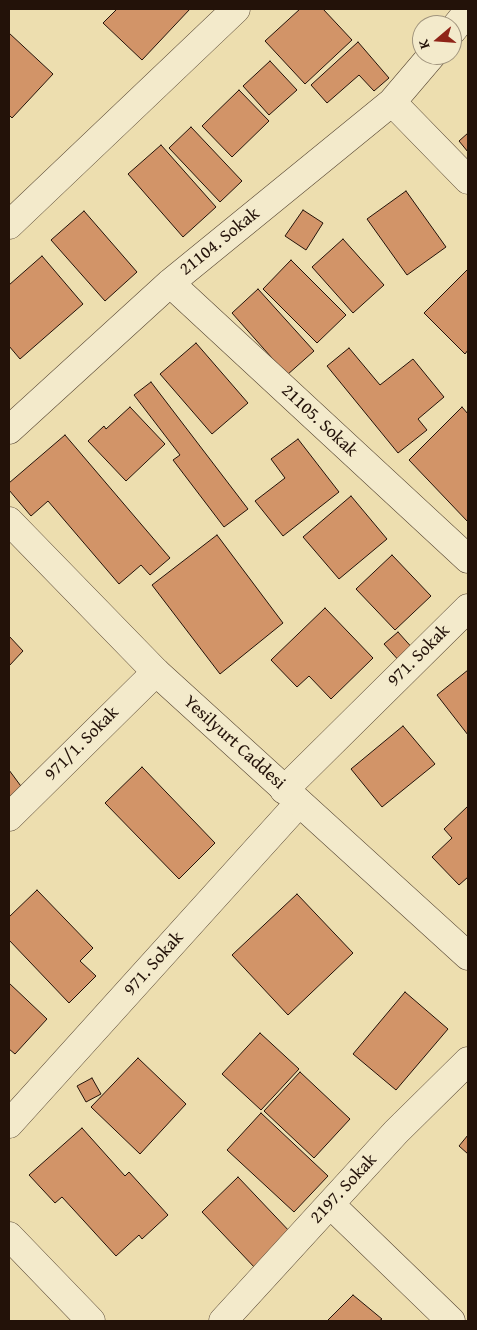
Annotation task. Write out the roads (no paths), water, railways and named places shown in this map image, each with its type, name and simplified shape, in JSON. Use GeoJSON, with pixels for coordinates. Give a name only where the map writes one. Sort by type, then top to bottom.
{"type":"FeatureCollection","features":[{"type":"Feature","properties":{"kind":"street"},"geometry":{"type":"LineString","coordinates":[[9,225],[236,9]]}},
{"type":"Feature","properties":{"kind":"street","name":"21104. Sokak"},"geometry":{"type":"LineString","coordinates":[[9,430],[170,283],[392,102],[423,65]]}},
{"type":"Feature","properties":{"kind":"street"},"geometry":{"type":"LineString","coordinates":[[392,102],[468,180]]}},
{"type":"Feature","properties":{"kind":"street","name":"21105. Sokak"},"geometry":{"type":"LineString","coordinates":[[170,283],[468,559]]}},
{"type":"Feature","properties":{"kind":"street","name":"Yesilyurt Caddesi"},"geometry":{"type":"LineString","coordinates":[[9,521],[156,672],[468,956]]}},
{"type":"Feature","properties":{"kind":"street","name":"971. Sokak"},"geometry":{"type":"LineString","coordinates":[[9,1124],[291,796],[468,608]]}},
{"type":"Feature","properties":{"kind":"street","name":"971/1. Sokak"},"geometry":{"type":"LineString","coordinates":[[9,817],[156,672]]}},
{"type":"Feature","properties":{"kind":"street","name":"2197. Sokak"},"geometry":{"type":"LineString","coordinates":[[223,1321],[396,1132],[468,1061]]}},
{"type":"Feature","properties":{"kind":"street"},"geometry":{"type":"LineString","coordinates":[[330,1204],[451,1321]]}},
{"type":"Feature","properties":{"kind":"street"},"geometry":{"type":"LineString","coordinates":[[9,1236],[91,1321]]}}]}
